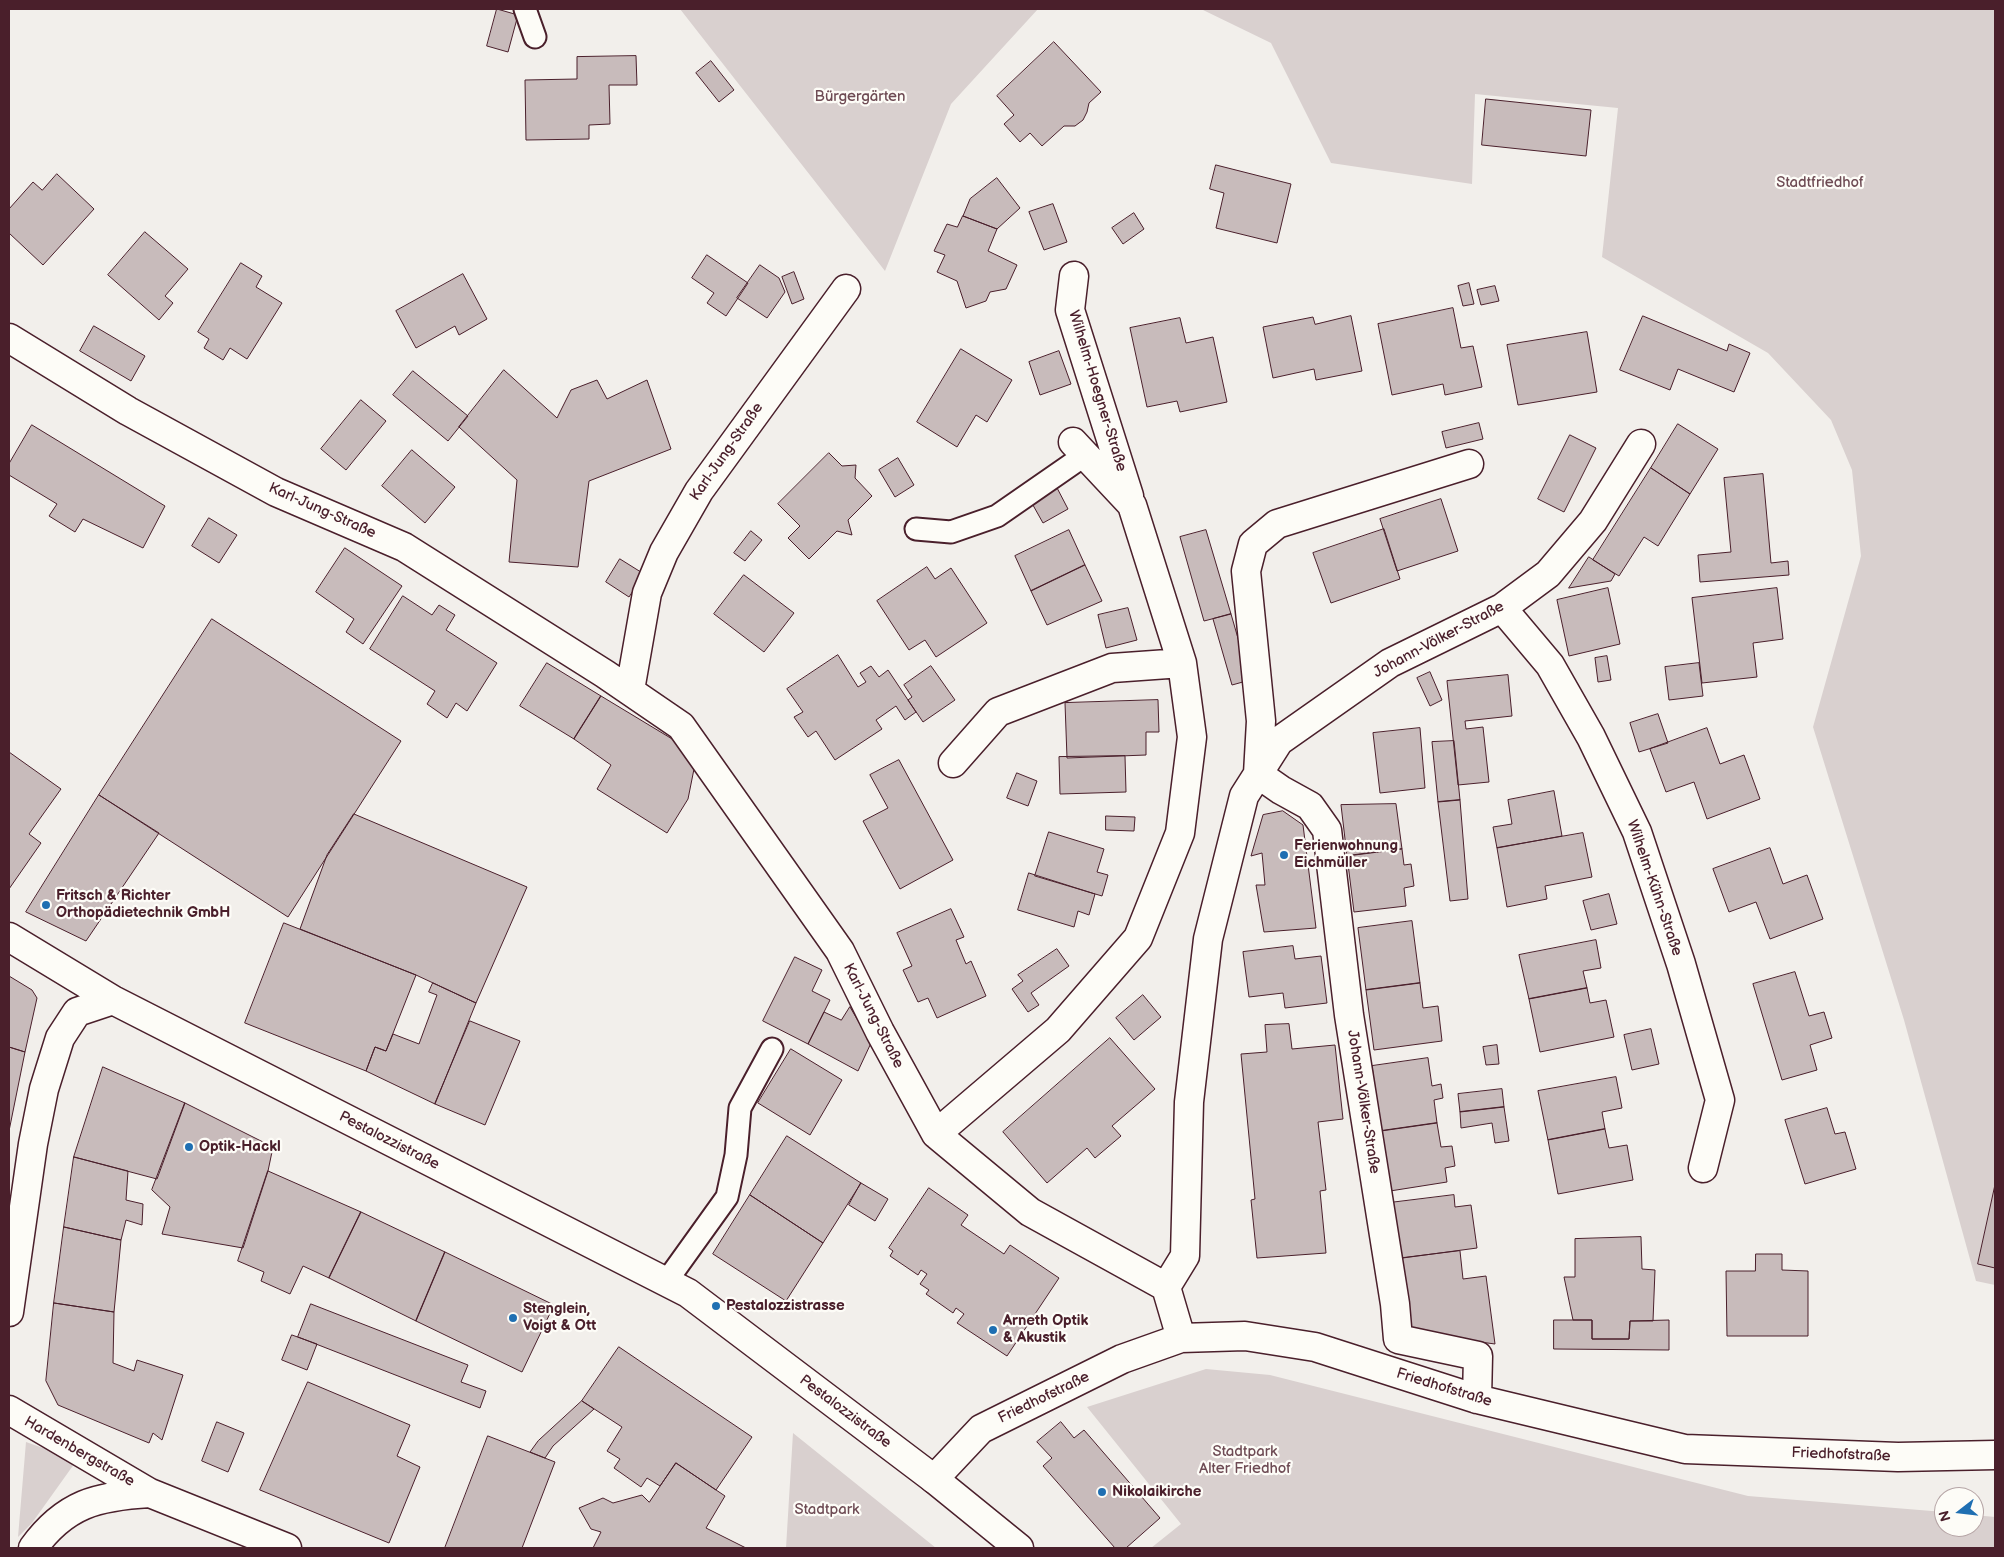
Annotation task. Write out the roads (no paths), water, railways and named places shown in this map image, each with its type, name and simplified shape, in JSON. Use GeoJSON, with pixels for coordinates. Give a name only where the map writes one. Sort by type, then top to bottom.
{"type":"FeatureCollection","features":[{"type":"Feature","properties":{"kind":"street","name":"Wilhelm-Hoegner-Straße"},"geometry":{"type":"LineString","coordinates":[[936,1134],[1058,1030],[1138,938],[1180,833],[1192,737],[1182,663],[1070,310],[1074,276]]}},
{"type":"Feature","properties":{"kind":"street","name":"Karl-Jung-Straße"},"geometry":{"type":"LineString","coordinates":[[630,690],[647,593],[664,552],[699,491],[846,289]]}},
{"type":"Feature","properties":{"kind":"street","name":"Karl-Jung-Straße"},"geometry":{"type":"LineString","coordinates":[[9,338],[128,411],[276,492],[404,547],[630,690],[681,726],[840,952],[880,1032],[936,1134],[1030,1212],[1166,1287]]}},
{"type":"Feature","properties":{"kind":"street","name":"Johann-Völker-Straße"},"geometry":{"type":"LineString","coordinates":[[1166,1287],[1184,1256],[1189,1102],[1208,939],[1244,796],[1279,741],[1390,663],[1502,608],[1548,574],[1593,521],[1641,444]]}},
{"type":"Feature","properties":{"kind":"street","name":"Wilhelm-Hoegner-Straße"},"geometry":{"type":"LineString","coordinates":[[1079,448],[1132,505]]}},
{"type":"Feature","properties":{"kind":"street","name":"Johann-Völker-Straße"},"geometry":{"type":"LineString","coordinates":[[1258,774],[1261,721],[1246,572],[1254,544],[1277,524],[1468,464]]}},
{"type":"Feature","properties":{"kind":"street","name":"Wilhelm-Kühn-Straße"},"geometry":{"type":"LineString","coordinates":[[1502,608],[1550,664],[1591,737],[1637,832],[1681,964],[1720,1100],[1703,1168]]}},
{"type":"Feature","properties":{"kind":"street"},"geometry":{"type":"LineString","coordinates":[[953,763],[998,712],[1112,668],[1182,663]]}},
{"type":"Feature","properties":{"kind":"street","name":"Johann-Völker-Straße"},"geometry":{"type":"LineString","coordinates":[[1258,774],[1281,790],[1310,806],[1327,830],[1349,1015],[1395,1304],[1398,1339],[1478,1356],[1477,1399]]}},
{"type":"Feature","properties":{"kind":"street","name":"Pestalozzistraße"},"geometry":{"type":"LineString","coordinates":[[9,937],[113,1000],[688,1293],[934,1479],[1019,1548]]}},
{"type":"Feature","properties":{"kind":"street"},"geometry":{"type":"LineString","coordinates":[[9,1312],[33,1144],[44,1089],[60,1038],[77,1012],[113,1000]]}},
{"type":"Feature","properties":{"kind":"street"},"geometry":{"type":"LineString","coordinates":[[1166,1287],[1181,1338]]}},
{"type":"Feature","properties":{"kind":"street","name":"Friedhofstraße"},"geometry":{"type":"LineString","coordinates":[[934,1479],[981,1429],[1122,1360],[1181,1338],[1245,1336],[1315,1347],[1477,1399],[1685,1449],[1898,1458],[1995,1455]]}},
{"type":"Feature","properties":{"kind":"street","name":"Hardenbergstraße"},"geometry":{"type":"LineString","coordinates":[[9,1410],[150,1493],[287,1548]]}},
{"type":"Feature","properties":{"kind":"street","name":"Hardenbergstraße"},"geometry":{"type":"LineString","coordinates":[[33,1548],[44,1532],[77,1507],[99,1499],[150,1493]]}},
{"type":"Feature","properties":{"kind":"lane"},"geometry":{"type":"LineString","coordinates":[[525,9],[535,37]]}},
{"type":"Feature","properties":{"kind":"lane","name":"Wilhelm-Hoegner-Straße"},"geometry":{"type":"LineString","coordinates":[[916,529],[951,532],[996,516],[1079,448]]}},
{"type":"Feature","properties":{"kind":"lane"},"geometry":{"type":"LineString","coordinates":[[666,1282],[727,1197],[736,1155],[740,1108],[772,1049]]}},
{"type":"Feature","properties":{"kind":"place","name":"Ferienwohnung Eichmüller"},"geometry":{"type":"Point","coordinates":[1284,855]}},
{"type":"Feature","properties":{"kind":"place","name":"Fritsch & Richter Orthopädietechnik GmbH"},"geometry":{"type":"Point","coordinates":[46,905]}},
{"type":"Feature","properties":{"kind":"place","name":"Optik-Hackl"},"geometry":{"type":"Point","coordinates":[189,1147]}},
{"type":"Feature","properties":{"kind":"place","name":"Pestalozzistrasse"},"geometry":{"type":"Point","coordinates":[716,1306]}},
{"type":"Feature","properties":{"kind":"place","name":"Stenglein, Voigt & Ott"},"geometry":{"type":"Point","coordinates":[513,1318]}},
{"type":"Feature","properties":{"kind":"place","name":"Arneth Optik & Akustik"},"geometry":{"type":"Point","coordinates":[993,1330]}},
{"type":"Feature","properties":{"kind":"place","name":"Nikolaikirche"},"geometry":{"type":"Point","coordinates":[1102,1492]}},
{"type":"Feature","properties":{"kind":"park label","name":"Bürgergärten"},"geometry":{"type":"Point","coordinates":[860,97]}},
{"type":"Feature","properties":{"kind":"park label","name":"Stadtfriedhof"},"geometry":{"type":"Point","coordinates":[1820,183]}},
{"type":"Feature","properties":{"kind":"park label","name":"Stadtpark Alter Friedhof"},"geometry":{"type":"Point","coordinates":[1245,1460]}},
{"type":"Feature","properties":{"kind":"park label","name":"Stadtpark"},"geometry":{"type":"Point","coordinates":[827,1510]}}]}
